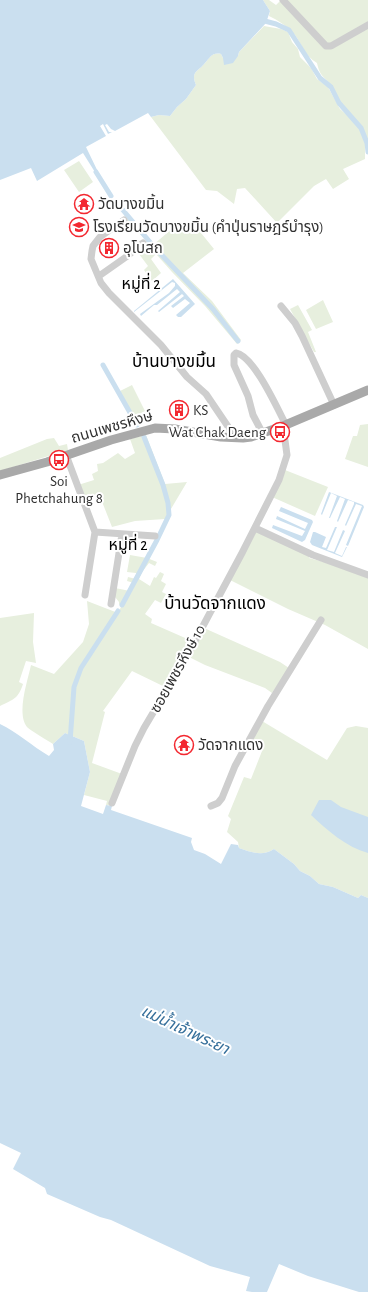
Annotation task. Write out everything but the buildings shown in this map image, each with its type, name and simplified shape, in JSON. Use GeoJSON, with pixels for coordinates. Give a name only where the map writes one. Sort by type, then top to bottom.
{"type":"FeatureCollection","features":[{"type":"Feature","properties":{"kind":"main road","name":"ถนนเพชรหึงษ์"},"geometry":{"type":"LineString","coordinates":[[0,475],[111,440],[155,428],[175,428],[232,438],[243,438],[263,434],[368,390]]}},
{"type":"Feature","properties":{"kind":"street"},"geometry":{"type":"LineString","coordinates":[[283,0],[326,46],[332,46],[368,25]]}},
{"type":"Feature","properties":{"kind":"street"},"geometry":{"type":"LineString","coordinates":[[124,220],[100,237],[93,246],[91,259],[101,283],[161,345],[187,377],[206,394],[231,433],[232,438]]}},
{"type":"Feature","properties":{"kind":"street"},"geometry":{"type":"LineString","coordinates":[[98,276],[126,257],[143,243]]}},
{"type":"Feature","properties":{"kind":"street"},"geometry":{"type":"LineString","coordinates":[[281,306],[295,323],[300,332],[334,405]]}},
{"type":"Feature","properties":{"kind":"street","name":"ซอยเพชรหึงษ์ 10"},"geometry":{"type":"LineString","coordinates":[[112,803],[144,728],[188,654],[255,528],[284,466],[287,448],[284,425],[268,389],[250,361],[245,356],[236,353],[234,355],[234,365],[248,396],[255,420],[263,434]]}},
{"type":"Feature","properties":{"kind":"street"},"geometry":{"type":"LineString","coordinates":[[66,455],[95,532],[85,595]]}},
{"type":"Feature","properties":{"kind":"street"},"geometry":{"type":"LineString","coordinates":[[255,528],[313,555],[368,575]]}},
{"type":"Feature","properties":{"kind":"street"},"geometry":{"type":"LineString","coordinates":[[95,532],[155,536]]}},
{"type":"Feature","properties":{"kind":"street"},"geometry":{"type":"LineString","coordinates":[[111,604],[122,534]]}},
{"type":"Feature","properties":{"kind":"street"},"geometry":{"type":"LineString","coordinates":[[211,806],[222,798],[235,766],[268,706],[321,620]]}},
{"type":"Feature","properties":{"kind":"green space"},"geometry":{"type":"Polygon","coordinates":[[[263,0],[269,0],[276,5],[281,0],[368,0],[368,142],[361,126],[341,103],[332,86],[321,74],[317,63],[306,54],[298,39],[292,32],[283,24],[269,16],[270,11],[263,0]]]}},
{"type":"Feature","properties":{"kind":"green space"},"geometry":{"type":"Polygon","coordinates":[[[264,26],[281,29],[288,32],[292,42],[298,49],[300,57],[311,68],[317,79],[328,87],[340,109],[360,129],[365,143],[365,159],[343,169],[349,179],[333,189],[326,179],[314,186],[277,223],[245,188],[237,189],[234,204],[217,191],[206,190],[151,117],[159,115],[170,116],[186,99],[196,85],[194,77],[196,72],[212,56],[215,54],[221,54],[223,58],[238,56],[239,52],[264,26]]]}},
{"type":"Feature","properties":{"kind":"green space"},"geometry":{"type":"Polygon","coordinates":[[[79,161],[93,182],[79,192],[64,170],[79,161]]]}},
{"type":"Feature","properties":{"kind":"green space"},"geometry":{"type":"Polygon","coordinates":[[[127,214],[153,245],[180,222],[189,233],[197,228],[214,249],[183,273],[212,301],[241,340],[237,344],[205,306],[156,254],[151,259],[161,273],[152,281],[144,270],[148,266],[136,250],[146,241],[136,229],[131,233],[123,222],[127,219],[124,215],[127,214]]]}},
{"type":"Feature","properties":{"kind":"green space"},"geometry":{"type":"Polygon","coordinates":[[[323,300],[333,322],[316,329],[306,310],[323,300]]]}},
{"type":"Feature","properties":{"kind":"green space"},"geometry":{"type":"Polygon","coordinates":[[[298,305],[312,330],[308,332],[316,352],[314,352],[290,309],[298,305]]]}},
{"type":"Feature","properties":{"kind":"green space"},"geometry":{"type":"Polygon","coordinates":[[[132,385],[145,411],[133,417],[120,391],[132,385]]]}},
{"type":"Feature","properties":{"kind":"green space"},"geometry":{"type":"Polygon","coordinates":[[[368,424],[368,467],[345,459],[353,436],[357,436],[360,425],[368,424]]]}},
{"type":"Feature","properties":{"kind":"green space"},"geometry":{"type":"Polygon","coordinates":[[[146,435],[165,484],[187,482],[165,519],[135,521],[112,527],[99,494],[84,499],[78,485],[94,480],[92,474],[98,471],[97,464],[103,463],[118,453],[125,459],[135,453],[130,439],[146,435]]]}},
{"type":"Feature","properties":{"kind":"green space"},"geometry":{"type":"Polygon","coordinates":[[[54,438],[59,446],[67,444],[68,450],[0,471],[0,458],[47,439],[54,438]]]}},
{"type":"Feature","properties":{"kind":"green space"},"geometry":{"type":"Polygon","coordinates":[[[285,470],[328,487],[315,516],[272,497],[285,470]]]}},
{"type":"Feature","properties":{"kind":"green space"},"geometry":{"type":"Polygon","coordinates":[[[256,531],[310,556],[309,558],[335,565],[368,577],[368,649],[325,625],[288,609],[230,580],[256,531]]]}},
{"type":"Feature","properties":{"kind":"green space"},"geometry":{"type":"Polygon","coordinates":[[[130,555],[147,558],[157,562],[155,566],[149,563],[139,579],[150,586],[154,577],[156,578],[160,572],[164,574],[161,581],[166,584],[162,592],[166,594],[161,603],[155,600],[145,614],[152,619],[151,623],[192,641],[165,687],[132,671],[103,711],[105,712],[92,763],[122,774],[112,806],[106,805],[107,801],[84,795],[90,772],[84,741],[65,733],[53,744],[27,727],[24,721],[23,705],[31,665],[54,674],[83,642],[89,624],[87,601],[118,613],[121,607],[115,597],[115,588],[130,591],[134,583],[127,581],[128,577],[136,579],[136,573],[127,572],[130,555]]]}},
{"type":"Feature","properties":{"kind":"green space"},"geometry":{"type":"Polygon","coordinates":[[[34,613],[33,642],[36,663],[26,661],[19,682],[23,684],[19,693],[12,700],[0,706],[0,618],[34,613]]]}},
{"type":"Feature","properties":{"kind":"green space"},"geometry":{"type":"Polygon","coordinates":[[[204,628],[280,662],[289,668],[272,693],[265,688],[205,665],[187,656],[204,628]]]}},
{"type":"Feature","properties":{"kind":"green space"},"geometry":{"type":"Polygon","coordinates":[[[262,721],[327,760],[347,728],[356,726],[368,728],[368,898],[361,895],[358,898],[333,887],[319,884],[310,876],[300,871],[294,864],[274,849],[261,853],[239,848],[238,842],[227,832],[231,819],[228,816],[244,777],[251,779],[264,746],[252,739],[262,721]]]}},
{"type":"Feature","properties":{"kind":"water"},"geometry":{"type":"Polygon","coordinates":[[[0,0],[263,0],[270,11],[266,23],[239,52],[233,63],[224,65],[221,54],[215,54],[196,72],[194,80],[196,85],[186,99],[170,116],[159,115],[151,117],[148,113],[115,131],[107,124],[105,125],[109,132],[112,132],[108,134],[103,124],[100,126],[106,136],[86,147],[100,176],[98,177],[83,153],[37,181],[31,168],[0,180],[0,0]]]}},
{"type":"Feature","properties":{"kind":"water"},"geometry":{"type":"Polygon","coordinates":[[[173,279],[195,304],[181,317],[176,315],[190,303],[185,299],[173,308],[171,306],[184,296],[182,294],[159,312],[158,311],[180,292],[177,289],[141,316],[140,314],[169,293],[175,286],[175,283],[172,282],[134,312],[134,311],[173,279]]]}},
{"type":"Feature","properties":{"kind":"water"},"geometry":{"type":"Polygon","coordinates":[[[329,492],[363,505],[364,507],[348,546],[346,545],[362,506],[356,504],[346,526],[345,525],[354,502],[348,500],[338,522],[337,521],[345,499],[340,497],[329,518],[337,496],[331,493],[322,515],[321,514],[329,492]]]}},
{"type":"Feature","properties":{"kind":"water"},"geometry":{"type":"Polygon","coordinates":[[[281,507],[312,520],[313,522],[305,540],[302,542],[272,528],[273,525],[302,536],[305,531],[276,519],[277,516],[305,529],[308,523],[279,511],[281,507]]]}},
{"type":"Feature","properties":{"kind":"water"},"geometry":{"type":"Polygon","coordinates":[[[335,527],[337,527],[327,550],[334,552],[343,530],[345,531],[335,553],[342,556],[347,547],[342,557],[312,545],[310,542],[313,532],[315,532],[326,537],[322,547],[326,548],[335,527]]]}},
{"type":"Feature","properties":{"kind":"water","name":"แม่น้ำเจ้าพระยา"},"geometry":{"type":"Polygon","coordinates":[[[0,724],[49,756],[54,750],[53,744],[65,733],[84,741],[90,772],[81,806],[103,814],[106,805],[112,806],[111,810],[192,838],[191,842],[194,850],[205,854],[221,864],[231,844],[238,845],[239,848],[256,853],[265,853],[274,849],[294,864],[300,871],[310,876],[319,884],[333,887],[358,898],[361,895],[368,898],[368,1292],[359,1292],[308,1276],[279,1264],[267,1292],[246,1291],[250,1277],[210,1266],[111,1220],[100,1217],[47,1194],[45,1188],[13,1169],[21,1153],[0,1143],[0,724]]]}},
{"type":"Feature","properties":{"kind":"water"},"geometry":{"type":"Polygon","coordinates":[[[319,800],[331,800],[341,807],[368,817],[368,853],[352,847],[330,832],[311,815],[319,800]]]}},
{"type":"Feature","properties":{"kind":"waterway"},"geometry":{"type":"LineString","coordinates":[[261,20],[276,24],[289,30],[320,78],[331,87],[339,103],[361,128],[367,143],[368,152]]}},
{"type":"Feature","properties":{"kind":"waterway"},"geometry":{"type":"LineString","coordinates":[[96,172],[111,196]]}},
{"type":"Feature","properties":{"kind":"waterway"},"geometry":{"type":"LineString","coordinates":[[122,209],[155,248],[213,309],[238,341]]}},
{"type":"Feature","properties":{"kind":"waterway"},"geometry":{"type":"LineString","coordinates":[[103,365],[137,425]]}},
{"type":"Feature","properties":{"kind":"waterway"},"geometry":{"type":"LineString","coordinates":[[122,605],[169,515],[168,503],[163,485],[144,437]]}},
{"type":"Feature","properties":{"kind":"waterway"},"geometry":{"type":"LineString","coordinates":[[70,742],[74,687],[81,668],[118,611]]}},
{"type":"Feature","properties":{"kind":"place","name":"วัดบางขมิ้น"},"geometry":{"type":"Point","coordinates":[84,204]}},
{"type":"Feature","properties":{"kind":"place","name":"โรงเรียนวัดบางขมิ้น (คำปุ่นราษฎร์บำรุง)"},"geometry":{"type":"Point","coordinates":[79,227]}},
{"type":"Feature","properties":{"kind":"place","name":"อุโบสถ"},"geometry":{"type":"Point","coordinates":[109,248]}},
{"type":"Feature","properties":{"kind":"place","name":"KS"},"geometry":{"type":"Point","coordinates":[179,410]}},
{"type":"Feature","properties":{"kind":"place","name":"Wat Chak Daeng"},"geometry":{"type":"Point","coordinates":[280,432]}},
{"type":"Feature","properties":{"kind":"place","name":"Soi Phetchahung 8"},"geometry":{"type":"Point","coordinates":[59,460]}},
{"type":"Feature","properties":{"kind":"place","name":"วัดจากแดง"},"geometry":{"type":"Point","coordinates":[184,745]}},
{"type":"Feature","properties":{"kind":"district","name":"หมู่ที่ 2"},"geometry":{"type":"Point","coordinates":[141,284]}},
{"type":"Feature","properties":{"kind":"district","name":"บ้านบางขมิ้น"},"geometry":{"type":"Point","coordinates":[174,361]}},
{"type":"Feature","properties":{"kind":"district","name":"หมู่ที่ 2"},"geometry":{"type":"Point","coordinates":[128,545]}},
{"type":"Feature","properties":{"kind":"district","name":"บ้านวัดจากแดง"},"geometry":{"type":"Point","coordinates":[215,603]}}]}
